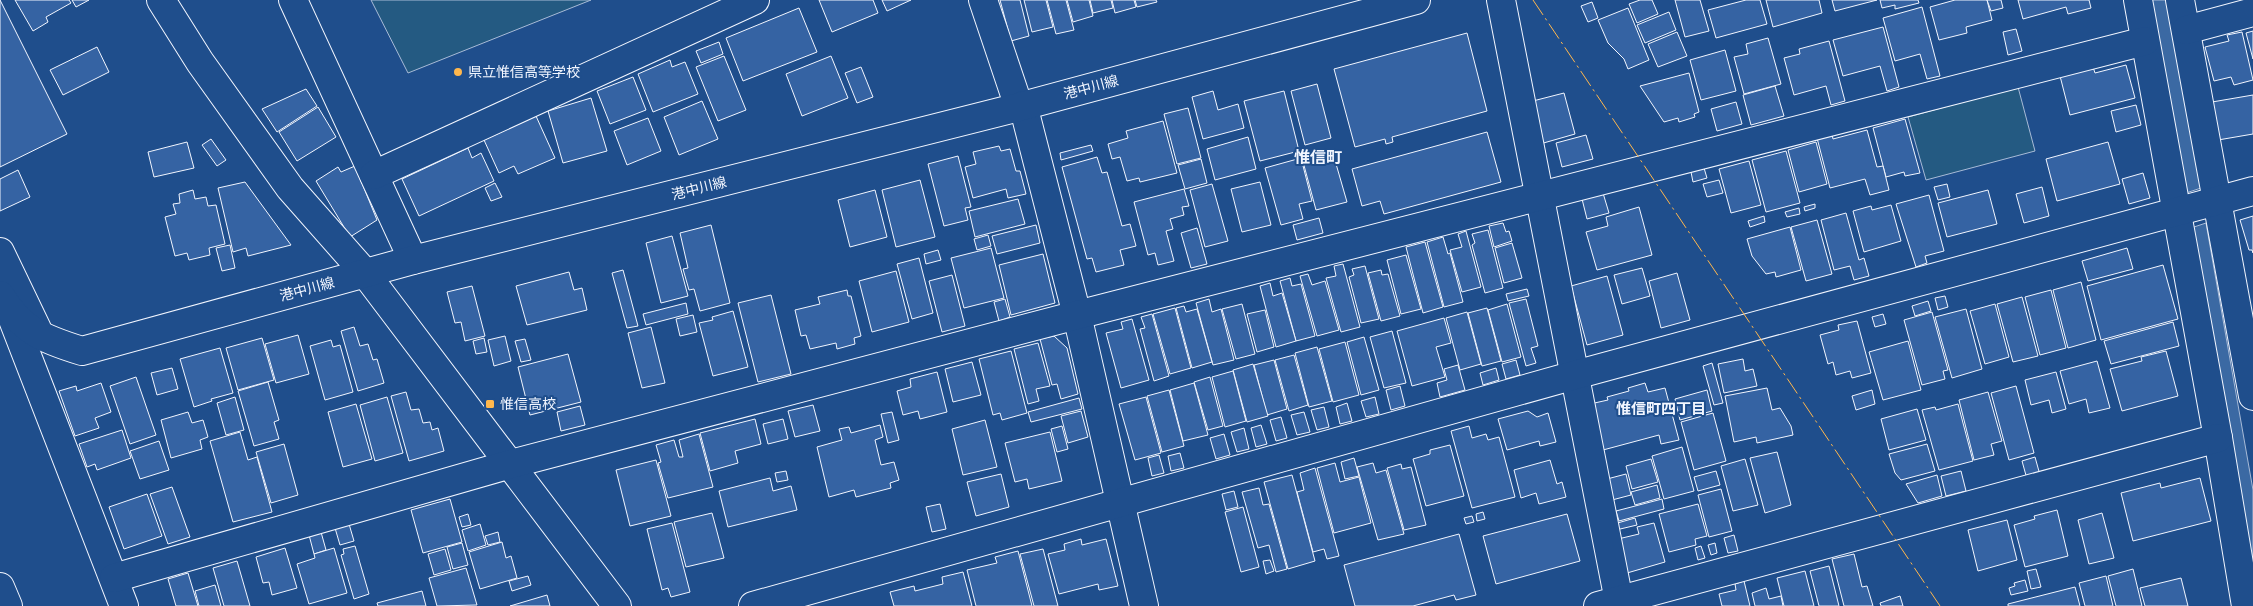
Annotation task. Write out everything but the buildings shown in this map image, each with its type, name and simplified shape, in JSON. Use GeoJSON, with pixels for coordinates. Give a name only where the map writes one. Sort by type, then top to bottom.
{"type":"FeatureCollection","features":[{"type":"Feature","properties":{"kind":"street"},"geometry":{"type":"LineString","coordinates":[[161,0],[200,62],[290,188],[366,273],[617,606]]}},
{"type":"Feature","properties":{"kind":"street"},"geometry":{"type":"LineString","coordinates":[[293,0],[413,260]]}},
{"type":"Feature","properties":{"kind":"street"},"geometry":{"type":"LineString","coordinates":[[374,175],[755,0]]}},
{"type":"Feature","properties":{"kind":"street"},"geometry":{"type":"LineString","coordinates":[[983,0],[1021,106],[1078,314],[1144,606]]}},
{"type":"Feature","properties":{"kind":"street","name":"港中川線"},"geometry":{"type":"LineString","coordinates":[[5,304],[42,338],[82,352],[413,260],[1021,106],[1416,0]]}},
{"type":"Feature","properties":{"kind":"street"},"geometry":{"type":"LineString","coordinates":[[1501,0],[1575,375],[1612,604],[2218,438]]}},
{"type":"Feature","properties":{"kind":"street"},"geometry":{"type":"LineString","coordinates":[[2138,0],[2145,41],[2253,396]]}},
{"type":"Feature","properties":{"kind":"street"},"geometry":{"type":"LineString","coordinates":[[2180,0],[2186,30],[2196,207],[2218,438],[2246,606]]}},
{"type":"Feature","properties":{"kind":"street"},"geometry":{"type":"LineString","coordinates":[[2186,30],[2253,12]]}},
{"type":"Feature","properties":{"kind":"street"},"geometry":{"type":"LineString","coordinates":[[114,578],[511,464],[1078,314],[2145,41]]}},
{"type":"Feature","properties":{"kind":"street"},"geometry":{"type":"LineString","coordinates":[[753,606],[1575,375],[2253,191]]}},
{"type":"Feature","properties":{"kind":"street"},"geometry":{"type":"LineString","coordinates":[[0,252],[42,338]]}},
{"type":"Feature","properties":{"kind":"street"},"geometry":{"type":"LineString","coordinates":[[5,304],[124,606]]}},
{"type":"Feature","properties":{"kind":"street"},"geometry":{"type":"LineString","coordinates":[[0,587],[8,606]]}},
{"type":"Feature","properties":{"kind":"shaded area"},"geometry":{"type":"Polygon","coordinates":[[[371,0],[591,0],[408,73],[371,0]]]}},
{"type":"Feature","properties":{"kind":"shaded area"},"geometry":{"type":"Polygon","coordinates":[[[2151,0],[2168,0],[2201,188],[2186,193],[2151,0]]]}},
{"type":"Feature","properties":{"kind":"shaded area"},"geometry":{"type":"Polygon","coordinates":[[[2018,87],[2035,151],[1926,180],[1908,117],[2018,87]]]}},
{"type":"Feature","properties":{"kind":"shaded area"},"geometry":{"type":"Polygon","coordinates":[[[2206,223],[2253,490],[2253,574],[2191,228],[2206,223]]]}},
{"type":"Feature","properties":{"kind":"power"},"geometry":{"type":"LineString","coordinates":[[1533,0],[1940,606]]}},
{"type":"Feature","properties":{"kind":"place","name":"県立惟信高等学校"},"geometry":{"type":"Point","coordinates":[458,72]}},
{"type":"Feature","properties":{"kind":"place","name":"惟信高校"},"geometry":{"type":"Point","coordinates":[490,404]}},
{"type":"Feature","properties":{"kind":"district","name":"惟信町"},"geometry":{"type":"Point","coordinates":[1318,157]}},
{"type":"Feature","properties":{"kind":"district","name":"惟信町四丁目"},"geometry":{"type":"Point","coordinates":[1661,408]}}]}
